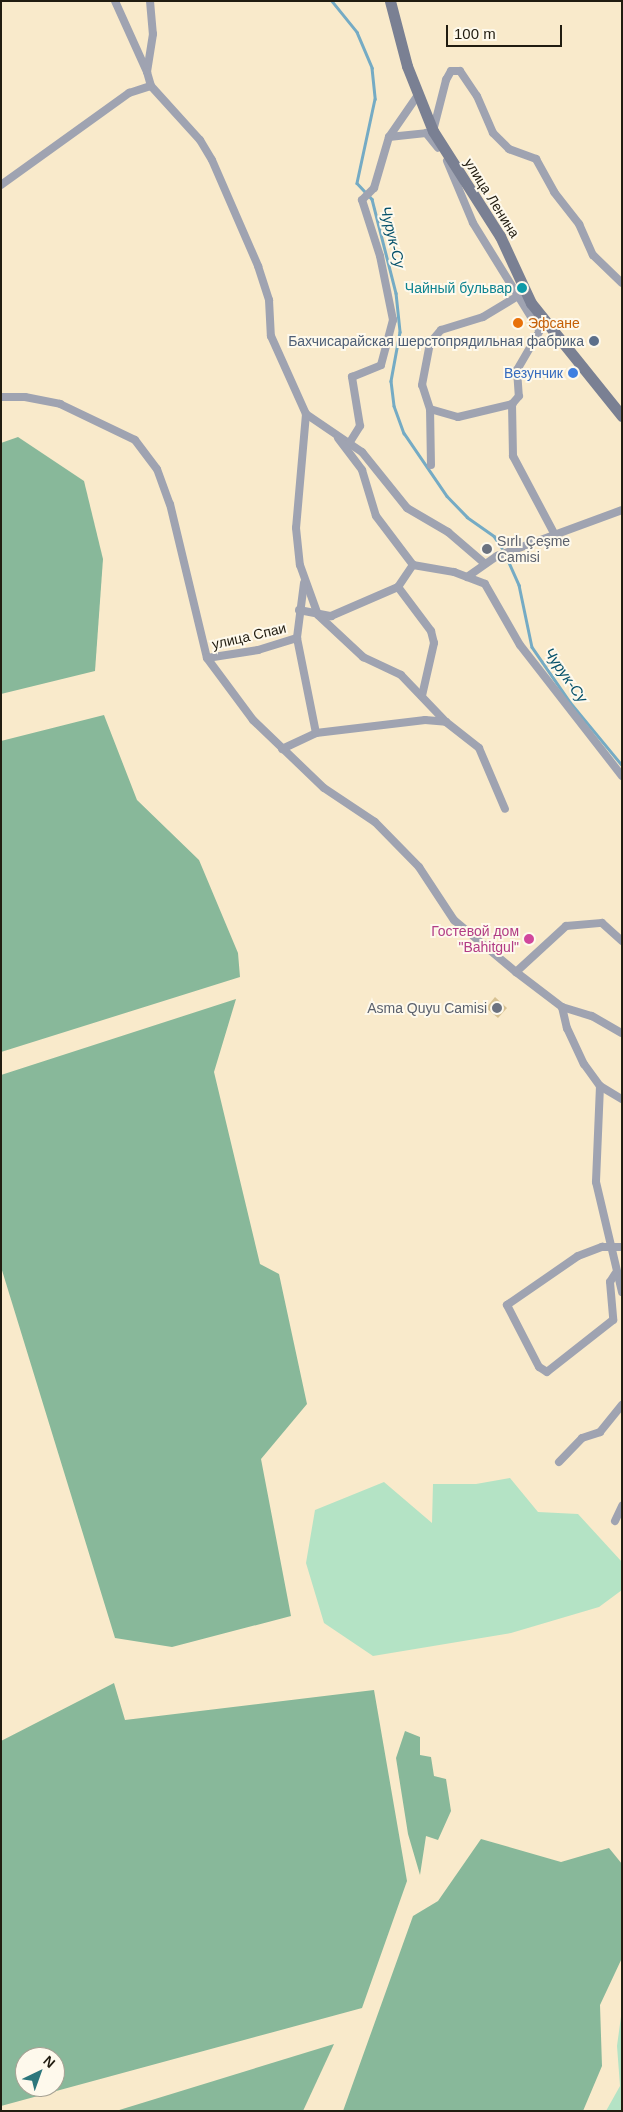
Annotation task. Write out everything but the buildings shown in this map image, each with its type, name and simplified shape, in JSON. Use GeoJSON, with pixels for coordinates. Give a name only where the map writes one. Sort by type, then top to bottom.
{"type":"FeatureCollection","features":[{"type":"Feature","properties":{"kind":"main road","name":"улица Ленина"},"geometry":{"type":"LineString","coordinates":[[390,1],[418,95],[433,131],[500,236],[542,327],[622,416]]}},
{"type":"Feature","properties":{"kind":"street"},"geometry":{"type":"LineString","coordinates":[[115,1],[147,72],[151,86],[200,140],[212,160],[258,266],[269,300],[271,336],[306,414],[296,528],[304,580],[318,616],[363,657],[401,675],[446,722],[479,748],[505,809]]}},
{"type":"Feature","properties":{"kind":"street"},"geometry":{"type":"LineString","coordinates":[[147,72],[154,34],[150,1]]}},
{"type":"Feature","properties":{"kind":"street"},"geometry":{"type":"LineString","coordinates":[[433,131],[446,80],[451,71],[460,72],[477,96],[493,133],[509,149],[536,159],[554,192],[579,224],[593,255],[622,283]]}},
{"type":"Feature","properties":{"kind":"street"},"geometry":{"type":"LineString","coordinates":[[1,185],[129,93],[151,86]]}},
{"type":"Feature","properties":{"kind":"street"},"geometry":{"type":"LineString","coordinates":[[350,442],[360,426],[352,377],[382,365],[393,320],[383,265],[362,200],[374,188],[389,137],[418,95]]}},
{"type":"Feature","properties":{"kind":"street"},"geometry":{"type":"LineString","coordinates":[[389,137],[426,133],[446,156],[473,223],[516,297],[542,327],[517,370],[519,396],[512,404],[458,417],[430,409]]}},
{"type":"Feature","properties":{"kind":"street"},"geometry":{"type":"LineString","coordinates":[[431,464],[430,409],[422,385],[430,344],[441,330],[483,317],[516,297]]}},
{"type":"Feature","properties":{"kind":"street"},"geometry":{"type":"LineString","coordinates":[[1,398],[25,397],[60,404],[135,440],[157,469],[170,504],[207,658],[253,720],[324,788],[375,822],[419,867],[454,920],[516,972],[562,1007],[592,1016],[622,1033]]}},
{"type":"Feature","properties":{"kind":"street"},"geometry":{"type":"LineString","coordinates":[[512,404],[512,456],[555,535]]}},
{"type":"Feature","properties":{"kind":"street"},"geometry":{"type":"LineString","coordinates":[[306,414],[327,425],[350,442],[408,508],[448,532],[484,563]]}},
{"type":"Feature","properties":{"kind":"street"},"geometry":{"type":"LineString","coordinates":[[327,425],[362,470],[376,516],[413,564],[467,577],[485,584],[520,645],[622,776]]}},
{"type":"Feature","properties":{"kind":"street"},"geometry":{"type":"LineString","coordinates":[[467,577],[484,563],[622,510]]}},
{"type":"Feature","properties":{"kind":"street"},"geometry":{"type":"LineString","coordinates":[[413,564],[398,587],[431,632],[434,643],[422,696]]}},
{"type":"Feature","properties":{"kind":"street"},"geometry":{"type":"LineString","coordinates":[[304,580],[297,638],[316,733]]}},
{"type":"Feature","properties":{"kind":"street","name":"улица Спаи"},"geometry":{"type":"LineString","coordinates":[[299,610],[318,616],[330,616],[398,587]]}},
{"type":"Feature","properties":{"kind":"street","name":"улица Спаи"},"geometry":{"type":"LineString","coordinates":[[207,658],[258,650],[297,638]]}},
{"type":"Feature","properties":{"kind":"street"},"geometry":{"type":"LineString","coordinates":[[282,749],[316,733],[425,720],[446,722]]}},
{"type":"Feature","properties":{"kind":"street"},"geometry":{"type":"LineString","coordinates":[[516,972],[566,926],[602,923],[622,941]]}},
{"type":"Feature","properties":{"kind":"street"},"geometry":{"type":"LineString","coordinates":[[562,1007],[572,1037],[600,1086],[622,1099]]}},
{"type":"Feature","properties":{"kind":"street"},"geometry":{"type":"LineString","coordinates":[[600,1086],[596,1182],[612,1245],[615,1274],[622,1292]]}},
{"type":"Feature","properties":{"kind":"street"},"geometry":{"type":"LineString","coordinates":[[615,1274],[610,1282],[613,1320],[546,1372],[539,1367],[507,1305],[578,1256],[612,1245],[622,1247]]}},
{"type":"Feature","properties":{"kind":"street"},"geometry":{"type":"LineString","coordinates":[[558,1462],[582,1438],[600,1432],[622,1404]]}},
{"type":"Feature","properties":{"kind":"street"},"geometry":{"type":"LineString","coordinates":[[615,1521],[622,1506]]}},
{"type":"Feature","properties":{"kind":"green space"},"geometry":{"type":"Polygon","coordinates":[[[18,437],[84,481],[103,559],[95,671],[1,694],[1,443],[18,437]]]}},
{"type":"Feature","properties":{"kind":"green space"},"geometry":{"type":"Polygon","coordinates":[[[104,715],[137,800],[199,860],[238,953],[240,977],[1,1052],[1,741],[104,715]]]}},
{"type":"Feature","properties":{"kind":"green space"},"geometry":{"type":"Polygon","coordinates":[[[236,999],[214,1072],[260,1264],[279,1274],[307,1404],[261,1459],[291,1616],[172,1647],[115,1638],[1,1267],[1,1075],[236,999]]]}},
{"type":"Feature","properties":{"kind":"green space"},"geometry":{"type":"Polygon","coordinates":[[[510,1478],[538,1512],[578,1514],[622,1562],[622,1590],[599,1607],[511,1633],[373,1656],[324,1623],[306,1563],[315,1510],[384,1482],[432,1523],[433,1484],[476,1484],[510,1478]]]}},
{"type":"Feature","properties":{"kind":"green space"},"geometry":{"type":"Polygon","coordinates":[[[114,1683],[125,1720],[374,1690],[407,1881],[362,2008],[65,2089],[65,2047],[15,2047],[15,2097],[34,2097],[1,2106],[1,1741],[114,1683]]]}},
{"type":"Feature","properties":{"kind":"green space"},"geometry":{"type":"Polygon","coordinates":[[[405,1731],[420,1737],[420,1755],[431,1757],[434,1776],[446,1779],[451,1811],[438,1840],[426,1836],[420,1875],[408,1834],[396,1758],[405,1731]]]}},
{"type":"Feature","properties":{"kind":"green space"},"geometry":{"type":"Polygon","coordinates":[[[481,1839],[561,1862],[609,1848],[622,1864],[622,1958],[600,2005],[602,2066],[583,2111],[343,2111],[413,1916],[438,1901],[481,1839]]]}},
{"type":"Feature","properties":{"kind":"green space"},"geometry":{"type":"Polygon","coordinates":[[[622,2009],[622,2111],[606,2111],[620,2086],[617,2046],[622,2009]]]}},
{"type":"Feature","properties":{"kind":"green space"},"geometry":{"type":"Polygon","coordinates":[[[334,2044],[303,2111],[116,2111],[334,2044]]]}},
{"type":"Feature","properties":{"kind":"waterway","name":"Чурук-Су"},"geometry":{"type":"LineString","coordinates":[[332,1],[357,32],[372,68],[375,99],[357,183],[372,199],[396,293],[400,332],[391,381],[394,406],[404,433],[447,496],[467,517],[494,536],[502,548]]}},
{"type":"Feature","properties":{"kind":"waterway","name":"Чурук-Су"},"geometry":{"type":"LineString","coordinates":[[507,558],[519,585],[532,647],[570,702],[622,765]]}},
{"type":"Feature","properties":{"kind":"place","name":"Чайный бульвар"},"geometry":{"type":"Point","coordinates":[522,288]}},
{"type":"Feature","properties":{"kind":"place","name":"Эфсане"},"geometry":{"type":"Point","coordinates":[518,323]}},
{"type":"Feature","properties":{"kind":"place","name":"Бахчисарайская шерстопрядильная фабрика"},"geometry":{"type":"Point","coordinates":[594,341]}},
{"type":"Feature","properties":{"kind":"place","name":"Везунчик"},"geometry":{"type":"Point","coordinates":[573,373]}},
{"type":"Feature","properties":{"kind":"place","name":"Sırlı Çeşme Camisi"},"geometry":{"type":"Point","coordinates":[487,549]}},
{"type":"Feature","properties":{"kind":"place","name":"Гостевой дом \"Bahitgul\""},"geometry":{"type":"Point","coordinates":[529,939]}},
{"type":"Feature","properties":{"kind":"place","name":"Asma Quyu Camisi"},"geometry":{"type":"Point","coordinates":[497,1008]}}]}
